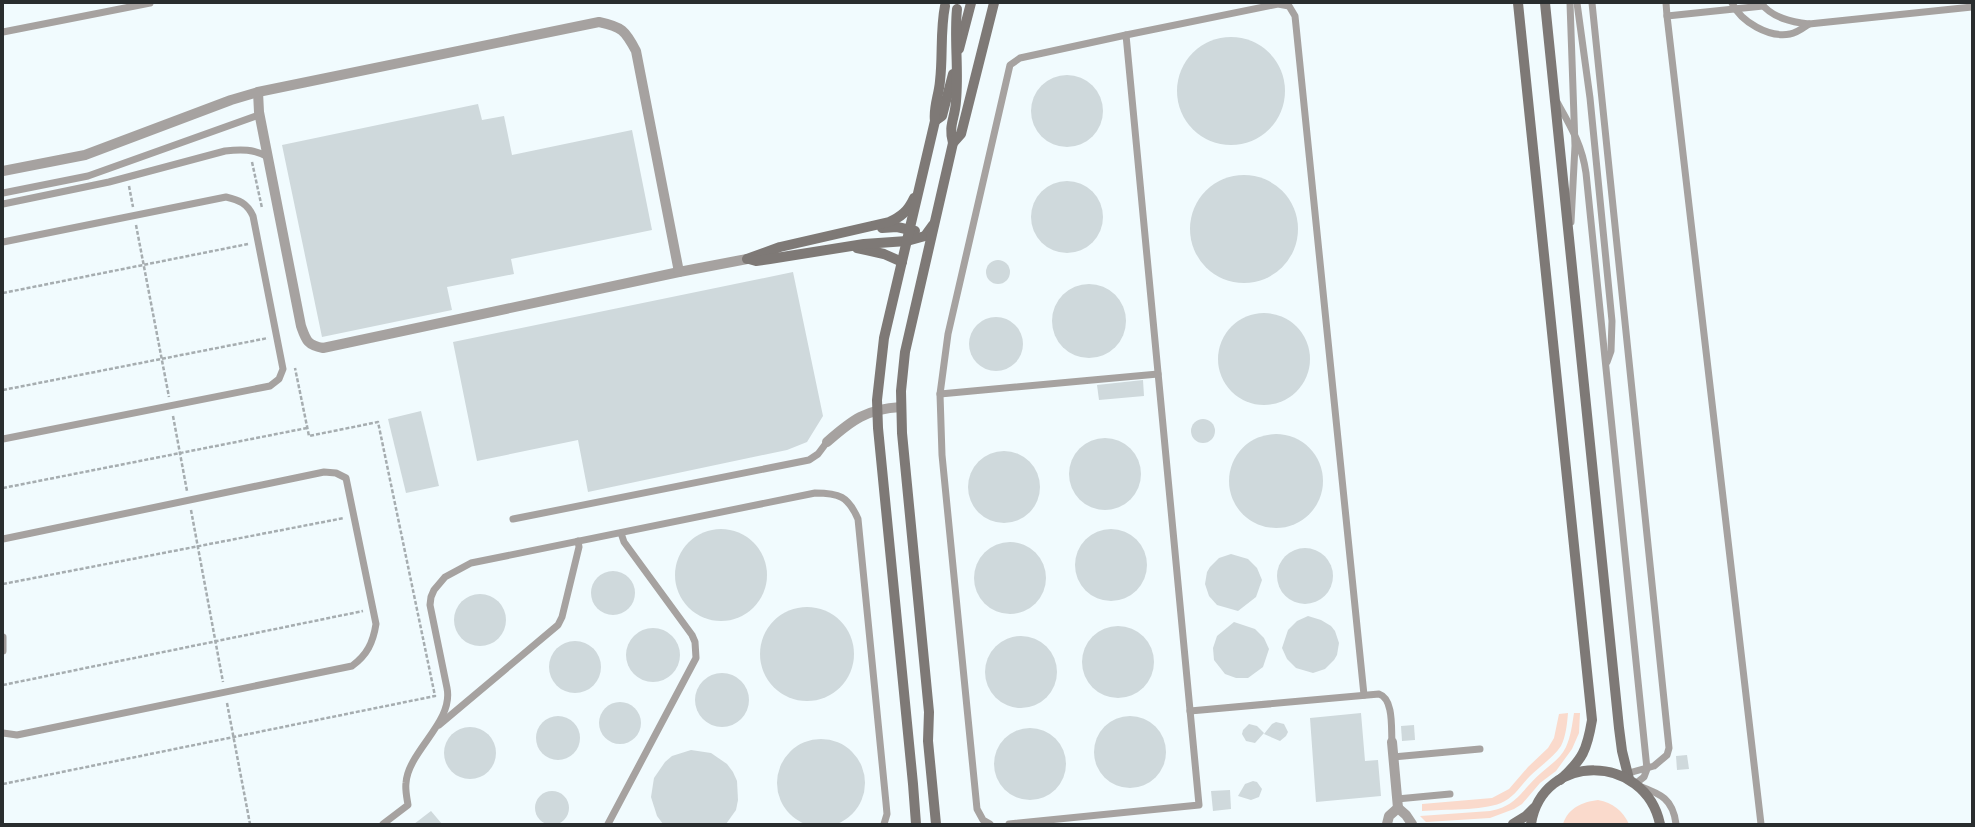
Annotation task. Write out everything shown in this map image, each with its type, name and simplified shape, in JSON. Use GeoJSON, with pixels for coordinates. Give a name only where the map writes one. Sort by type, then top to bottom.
{"type":"FeatureCollection","features":[{"type":"Feature","properties":{"kind":"street"},"geometry":{"type":"LineString","coordinates":[[935,121],[942,116],[971,3]]}},
{"type":"Feature","properties":{"kind":"street"},"geometry":{"type":"LineString","coordinates":[[953,143],[961,134],[994,3]]}},
{"type":"Feature","properties":{"kind":"street"},"geometry":{"type":"LineString","coordinates":[[1513,824],[1526,816],[1536,806],[1542,796],[1578,764],[1582,757],[1589,735],[1592,720],[1518,3]]}},
{"type":"Feature","properties":{"kind":"street"},"geometry":{"type":"LineString","coordinates":[[1545,3],[1622,751],[1630,779],[1653,805],[1660,824]]}},
{"type":"Feature","properties":{"kind":"street"},"geometry":{"type":"LineString","coordinates":[[916,824],[913,776],[877,410],[880,364],[884,338],[935,121],[934,114],[940,88],[942,20],[945,4]]}},
{"type":"Feature","properties":{"kind":"street"},"geometry":{"type":"LineString","coordinates":[[936,824],[928,741],[929,712],[901,407],[902,374],[905,352],[928,238],[935,222],[953,143],[950,130],[956,102],[958,6]]}},
{"type":"Feature","properties":{"kind":"street"},"geometry":{"type":"LineString","coordinates":[[3,172],[85,155],[231,100],[258,92],[599,22],[617,26],[629,37],[636,51],[679,272]]}},
{"type":"Feature","properties":{"kind":"street"},"geometry":{"type":"LineString","coordinates":[[258,92],[259,115],[301,326],[306,340],[313,346],[323,348],[679,272],[747,259],[780,247],[851,232],[888,222],[899,218],[908,209],[921,184]]}},
{"type":"Feature","properties":{"kind":"street"},"geometry":{"type":"LineString","coordinates":[[851,232],[897,227],[910,229],[928,238]]}},
{"type":"Feature","properties":{"kind":"street"},"geometry":{"type":"LineString","coordinates":[[747,259],[756,261],[843,247],[928,238]]}},
{"type":"Feature","properties":{"kind":"street"},"geometry":{"type":"LineString","coordinates":[[843,247],[864,249],[884,254],[902,262]]}},
{"type":"Feature","properties":{"kind":"street"},"geometry":{"type":"LineString","coordinates":[[827,442],[858,417],[877,410],[901,407]]}},
{"type":"Feature","properties":{"kind":"street"},"geometry":{"type":"LineString","coordinates":[[1392,742],[1397,804],[1412,824]]}},
{"type":"Feature","properties":{"kind":"street"},"geometry":{"type":"LineString","coordinates":[[1560,780],[1576,772],[1594,769],[1606,770],[1630,779]]}},
{"type":"Feature","properties":{"kind":"street"},"geometry":{"type":"LineString","coordinates":[[1387,824],[1389,816],[1397,804]]}},
{"type":"Feature","properties":{"kind":"street"},"geometry":{"type":"LineString","coordinates":[[1531,824],[1536,806]]}},
{"type":"Feature","properties":{"kind":"lane"},"geometry":{"type":"LineString","coordinates":[[3,32],[150,3]]}},
{"type":"Feature","properties":{"kind":"lane"},"geometry":{"type":"LineString","coordinates":[[1570,3],[1574,133],[1570,248]]}},
{"type":"Feature","properties":{"kind":"lane"},"geometry":{"type":"LineString","coordinates":[[1577,3],[1590,98],[1612,321],[1611,351],[1606,366]]}},
{"type":"Feature","properties":{"kind":"lane"},"geometry":{"type":"LineString","coordinates":[[1592,3],[1669,748],[1668,755],[1663,760],[1630,779]]}},
{"type":"Feature","properties":{"kind":"lane"},"geometry":{"type":"LineString","coordinates":[[1666,3],[1761,823]]}},
{"type":"Feature","properties":{"kind":"lane"},"geometry":{"type":"LineString","coordinates":[[990,824],[983,820],[977,809],[942,455],[940,394],[948,334],[1010,65],[1020,58],[1278,4],[1289,6],[1295,16],[1364,695]]}},
{"type":"Feature","properties":{"kind":"lane"},"geometry":{"type":"LineString","coordinates":[[1667,16],[1734,6],[1762,4],[1779,17],[1794,22],[1809,24],[1972,7]]}},
{"type":"Feature","properties":{"kind":"lane"},"geometry":{"type":"LineString","coordinates":[[1734,6],[1743,17],[1755,26],[1770,33],[1791,34],[1801,30],[1809,24]]}},
{"type":"Feature","properties":{"kind":"lane"},"geometry":{"type":"LineString","coordinates":[[1009,824],[1199,805],[1126,35]]}},
{"type":"Feature","properties":{"kind":"lane"},"geometry":{"type":"LineString","coordinates":[[1555,99],[1574,133],[1583,154],[1586,173],[1647,769],[1644,777],[1630,779]]}},
{"type":"Feature","properties":{"kind":"lane"},"geometry":{"type":"LineString","coordinates":[[3,193],[88,176],[259,115]]}},
{"type":"Feature","properties":{"kind":"lane"},"geometry":{"type":"LineString","coordinates":[[3,204],[109,182],[241,148],[259,152],[268,157]]}},
{"type":"Feature","properties":{"kind":"lane"},"geometry":{"type":"LineString","coordinates":[[3,242],[226,197],[240,201],[250,210],[258,242],[283,369],[279,379],[270,386],[3,439]]}},
{"type":"Feature","properties":{"kind":"lane"},"geometry":{"type":"LineString","coordinates":[[940,394],[1158,374]]}},
{"type":"Feature","properties":{"kind":"lane"},"geometry":{"type":"LineString","coordinates":[[513,519],[809,460],[818,454],[827,442]]}},
{"type":"Feature","properties":{"kind":"lane"},"geometry":{"type":"LineString","coordinates":[[3,539],[324,472],[336,473],[346,478],[376,624],[374,637],[366,654],[352,666],[17,735],[3,733]]}},
{"type":"Feature","properties":{"kind":"lane"},"geometry":{"type":"LineString","coordinates":[[383,824],[408,805],[406,783],[413,762],[446,708],[449,695],[430,605],[434,590],[444,577],[471,563],[815,493],[839,496],[853,506],[858,519],[886,803],[884,824]]}},
{"type":"Feature","properties":{"kind":"lane"},"geometry":{"type":"LineString","coordinates":[[608,824],[696,658],[696,650],[692,635],[624,542],[621,533]]}},
{"type":"Feature","properties":{"kind":"lane"},"geometry":{"type":"LineString","coordinates":[[434,728],[558,625],[566,600],[579,547],[578,541]]}},
{"type":"Feature","properties":{"kind":"lane"},"geometry":{"type":"LineString","coordinates":[[3,637],[3,652]]}},
{"type":"Feature","properties":{"kind":"lane"},"geometry":{"type":"LineString","coordinates":[[1190,711],[1379,694],[1388,700],[1392,742]]}},
{"type":"Feature","properties":{"kind":"lane"},"geometry":{"type":"LineString","coordinates":[[1393,757],[1480,749]]}},
{"type":"Feature","properties":{"kind":"lane"},"geometry":{"type":"LineString","coordinates":[[1630,779],[1666,799],[1674,812],[1676,824]]}},
{"type":"Feature","properties":{"kind":"lane"},"geometry":{"type":"LineString","coordinates":[[1397,804],[1450,794]]}},
{"type":"Feature","properties":{"kind":"path"},"geometry":{"type":"LineString","coordinates":[[3,294],[258,242]]}},
{"type":"Feature","properties":{"kind":"path"},"geometry":{"type":"LineString","coordinates":[[3,390],[277,336]]}},
{"type":"Feature","properties":{"kind":"path"},"geometry":{"type":"LineString","coordinates":[[3,488],[307,428]]}},
{"type":"Feature","properties":{"kind":"path"},"geometry":{"type":"LineString","coordinates":[[3,584],[354,516]]}},
{"type":"Feature","properties":{"kind":"path"},"geometry":{"type":"LineString","coordinates":[[3,685],[373,609]]}},
{"type":"Feature","properties":{"kind":"shaded area"},"geometry":{"type":"Polygon","coordinates":[[[1568,713],[1567,726],[1561,746],[1530,776],[1514,795],[1506,801],[1493,806],[1422,811],[1422,804],[1492,798],[1509,789],[1528,767],[1548,748],[1554,738],[1559,714],[1568,713]]]}},
{"type":"Feature","properties":{"kind":"shaded area"},"geometry":{"type":"Polygon","coordinates":[[[1574,713],[1580,713],[1579,733],[1572,749],[1556,771],[1540,783],[1522,804],[1514,809],[1490,818],[1426,822],[1420,816],[1490,811],[1499,809],[1513,801],[1564,751],[1568,743],[1574,713]]]}},
{"type":"Feature","properties":{"kind":"shaded area"},"geometry":{"type":"Polygon","coordinates":[[[1598,800],[1613,805],[1620,811],[1629,824],[1563,824],[1568,814],[1576,807],[1586,802],[1598,800]]]}},
{"type":"Feature","properties":{"kind":"building"},"geometry":{"type":"Polygon","coordinates":[[[1231,37],[1252,41],[1269,53],[1281,70],[1285,91],[1281,112],[1269,129],[1252,141],[1231,145],[1210,141],[1193,129],[1181,112],[1177,91],[1181,70],[1193,53],[1210,41],[1231,37]]]}},
{"type":"Feature","properties":{"kind":"building"},"geometry":{"type":"Polygon","coordinates":[[[1067,75],[1087,81],[1097,91],[1103,111],[1097,131],[1087,141],[1067,147],[1047,141],[1037,131],[1031,111],[1037,91],[1047,81],[1067,75]]]}},
{"type":"Feature","properties":{"kind":"building"},"geometry":{"type":"Polygon","coordinates":[[[478,104],[482,120],[504,116],[512,155],[632,130],[652,230],[511,259],[514,274],[447,287],[452,310],[322,337],[282,145],[478,104]]]}},
{"type":"Feature","properties":{"kind":"building"},"geometry":{"type":"Polygon","coordinates":[[[1244,175],[1265,179],[1282,191],[1294,208],[1298,229],[1294,250],[1282,267],[1265,279],[1244,283],[1223,279],[1206,267],[1194,250],[1190,229],[1194,208],[1206,191],[1223,179],[1244,175]]]}},
{"type":"Feature","properties":{"kind":"building"},"geometry":{"type":"Polygon","coordinates":[[[1067,181],[1087,187],[1097,197],[1103,217],[1097,237],[1087,247],[1067,253],[1047,247],[1037,237],[1031,217],[1037,197],[1047,187],[1067,181]]]}},
{"type":"Feature","properties":{"kind":"building"},"geometry":{"type":"Polygon","coordinates":[[[998,260],[1007,263],[1010,272],[1007,281],[998,284],[989,281],[986,272],[989,263],[998,260]]]}},
{"type":"Feature","properties":{"kind":"building"},"geometry":{"type":"Polygon","coordinates":[[[793,272],[823,416],[807,442],[787,450],[588,492],[578,440],[477,461],[453,342],[793,272]]]}},
{"type":"Feature","properties":{"kind":"building"},"geometry":{"type":"Polygon","coordinates":[[[1089,284],[1103,287],[1115,295],[1123,307],[1126,321],[1123,335],[1115,347],[1103,355],[1089,358],[1075,355],[1063,347],[1055,335],[1052,321],[1055,307],[1063,295],[1075,287],[1089,284]]]}},
{"type":"Feature","properties":{"kind":"building"},"geometry":{"type":"Polygon","coordinates":[[[1264,313],[1282,316],[1297,326],[1307,341],[1310,359],[1307,377],[1297,392],[1282,402],[1264,405],[1246,402],[1231,392],[1221,377],[1218,359],[1221,341],[1231,326],[1246,316],[1264,313]]]}},
{"type":"Feature","properties":{"kind":"building"},"geometry":{"type":"Polygon","coordinates":[[[991,317],[1001,317],[1011,321],[1019,329],[1023,339],[1023,349],[1019,359],[1011,367],[1001,371],[991,371],[981,367],[973,359],[969,349],[969,339],[973,329],[981,321],[991,317]]]}},
{"type":"Feature","properties":{"kind":"building"},"geometry":{"type":"Polygon","coordinates":[[[1143,380],[1144,396],[1099,400],[1097,385],[1143,380]]]}},
{"type":"Feature","properties":{"kind":"building"},"geometry":{"type":"Polygon","coordinates":[[[421,411],[439,486],[406,493],[388,419],[421,411]]]}},
{"type":"Feature","properties":{"kind":"building"},"geometry":{"type":"Polygon","coordinates":[[[1203,419],[1212,422],[1215,431],[1212,440],[1203,443],[1194,440],[1191,431],[1194,422],[1203,419]]]}},
{"type":"Feature","properties":{"kind":"building"},"geometry":{"type":"Polygon","coordinates":[[[1276,434],[1294,438],[1309,448],[1319,463],[1323,481],[1319,499],[1309,514],[1294,524],[1276,528],[1258,524],[1243,514],[1233,499],[1229,481],[1233,463],[1243,448],[1258,438],[1276,434]]]}},
{"type":"Feature","properties":{"kind":"building"},"geometry":{"type":"Polygon","coordinates":[[[1105,438],[1125,444],[1135,454],[1141,474],[1135,494],[1125,504],[1105,510],[1085,504],[1075,494],[1069,474],[1075,454],[1085,444],[1105,438]]]}},
{"type":"Feature","properties":{"kind":"building"},"geometry":{"type":"Polygon","coordinates":[[[1004,451],[1024,457],[1034,467],[1040,487],[1034,507],[1024,517],[1004,523],[984,517],[974,507],[968,487],[974,467],[984,457],[1004,451]]]}},
{"type":"Feature","properties":{"kind":"building"},"geometry":{"type":"Polygon","coordinates":[[[721,529],[738,533],[753,543],[763,558],[767,575],[763,592],[753,607],[738,617],[721,621],[704,617],[689,607],[679,592],[675,575],[679,558],[689,543],[704,533],[721,529]]]}},
{"type":"Feature","properties":{"kind":"building"},"geometry":{"type":"Polygon","coordinates":[[[1111,529],[1131,535],[1141,545],[1147,565],[1141,585],[1131,595],[1111,601],[1091,595],[1081,585],[1075,565],[1081,545],[1091,535],[1111,529]]]}},
{"type":"Feature","properties":{"kind":"building"},"geometry":{"type":"Polygon","coordinates":[[[1010,542],[1030,548],[1040,558],[1046,578],[1040,598],[1030,608],[1010,614],[990,608],[980,598],[974,578],[980,558],[990,548],[1010,542]]]}},
{"type":"Feature","properties":{"kind":"building"},"geometry":{"type":"Polygon","coordinates":[[[1305,548],[1320,553],[1328,561],[1333,576],[1328,591],[1320,599],[1305,604],[1290,599],[1282,591],[1277,576],[1282,561],[1290,553],[1305,548]]]}},
{"type":"Feature","properties":{"kind":"building"},"geometry":{"type":"Polygon","coordinates":[[[1231,554],[1248,559],[1257,568],[1262,580],[1256,597],[1238,611],[1217,605],[1209,596],[1205,584],[1207,572],[1210,567],[1219,558],[1231,554]]]}},
{"type":"Feature","properties":{"kind":"building"},"geometry":{"type":"Polygon","coordinates":[[[609,571],[617,571],[629,577],[635,589],[635,597],[629,609],[617,615],[609,615],[597,609],[591,597],[591,589],[597,577],[609,571]]]}},
{"type":"Feature","properties":{"kind":"building"},"geometry":{"type":"Polygon","coordinates":[[[480,594],[490,596],[498,602],[504,610],[506,620],[504,630],[498,638],[490,644],[480,646],[470,644],[462,638],[456,630],[454,620],[456,610],[462,602],[470,596],[480,594]]]}},
{"type":"Feature","properties":{"kind":"building"},"geometry":{"type":"Polygon","coordinates":[[[807,607],[825,611],[840,621],[850,636],[854,654],[850,672],[840,687],[825,697],[807,701],[789,697],[774,687],[764,672],[760,654],[764,636],[774,621],[789,611],[807,607]]]}},
{"type":"Feature","properties":{"kind":"building"},"geometry":{"type":"Polygon","coordinates":[[[1308,616],[1321,620],[1331,626],[1335,631],[1339,643],[1337,655],[1334,660],[1325,669],[1313,673],[1296,668],[1287,659],[1282,648],[1288,630],[1297,621],[1308,616]]]}},
{"type":"Feature","properties":{"kind":"building"},"geometry":{"type":"Polygon","coordinates":[[[1234,622],[1255,629],[1264,638],[1269,649],[1263,667],[1248,678],[1236,678],[1225,674],[1214,660],[1213,648],[1217,636],[1234,622]]]}},
{"type":"Feature","properties":{"kind":"building"},"geometry":{"type":"Polygon","coordinates":[[[1118,626],[1138,632],[1148,642],[1154,662],[1148,682],[1138,692],[1118,698],[1098,692],[1088,682],[1082,662],[1088,642],[1098,632],[1118,626]]]}},
{"type":"Feature","properties":{"kind":"building"},"geometry":{"type":"Polygon","coordinates":[[[653,628],[663,630],[672,636],[678,645],[680,655],[678,665],[672,674],[663,680],[653,682],[643,680],[634,674],[628,665],[626,655],[628,645],[634,636],[643,630],[653,628]]]}},
{"type":"Feature","properties":{"kind":"building"},"geometry":{"type":"Polygon","coordinates":[[[1021,636],[1041,642],[1051,652],[1057,672],[1051,692],[1041,702],[1021,708],[1001,702],[991,692],[985,672],[991,652],[1001,642],[1021,636]]]}},
{"type":"Feature","properties":{"kind":"building"},"geometry":{"type":"Polygon","coordinates":[[[570,641],[580,641],[590,645],[597,652],[601,662],[601,672],[597,682],[590,689],[580,693],[570,693],[560,689],[553,682],[549,672],[549,662],[553,652],[560,645],[570,641]]]}},
{"type":"Feature","properties":{"kind":"building"},"geometry":{"type":"Polygon","coordinates":[[[717,673],[727,673],[737,677],[745,685],[749,695],[749,705],[745,715],[737,723],[727,727],[717,727],[707,723],[699,715],[695,705],[695,695],[699,685],[707,677],[717,673]]]}},
{"type":"Feature","properties":{"kind":"building"},"geometry":{"type":"Polygon","coordinates":[[[620,702],[635,708],[641,723],[635,738],[620,744],[605,738],[599,723],[605,708],[620,702]]]}},
{"type":"Feature","properties":{"kind":"building"},"geometry":{"type":"Polygon","coordinates":[[[1361,713],[1365,761],[1378,760],[1381,796],[1316,802],[1310,718],[1361,713]]]}},
{"type":"Feature","properties":{"kind":"building"},"geometry":{"type":"Polygon","coordinates":[[[558,716],[570,720],[576,726],[580,738],[576,750],[570,756],[558,760],[546,756],[540,750],[536,738],[540,726],[546,720],[558,716]]]}},
{"type":"Feature","properties":{"kind":"building"},"geometry":{"type":"Polygon","coordinates":[[[1130,716],[1150,722],[1160,732],[1166,752],[1160,772],[1150,782],[1130,788],[1110,782],[1100,772],[1094,752],[1100,732],[1110,722],[1130,716]]]}},
{"type":"Feature","properties":{"kind":"building"},"geometry":{"type":"Polygon","coordinates":[[[1276,722],[1284,724],[1288,732],[1280,741],[1264,734],[1272,724],[1276,722]]]}},
{"type":"Feature","properties":{"kind":"building"},"geometry":{"type":"Polygon","coordinates":[[[1249,724],[1257,726],[1264,733],[1255,743],[1246,741],[1242,734],[1243,730],[1249,724]]]}},
{"type":"Feature","properties":{"kind":"building"},"geometry":{"type":"Polygon","coordinates":[[[1414,725],[1415,740],[1402,741],[1401,726],[1414,725]]]}},
{"type":"Feature","properties":{"kind":"building"},"geometry":{"type":"Polygon","coordinates":[[[465,727],[475,727],[485,731],[492,738],[496,748],[496,758],[492,768],[485,775],[475,779],[465,779],[455,775],[448,768],[444,758],[444,748],[448,738],[455,731],[465,727]]]}},
{"type":"Feature","properties":{"kind":"building"},"geometry":{"type":"Polygon","coordinates":[[[1030,728],[1050,734],[1060,744],[1066,764],[1060,784],[1050,794],[1030,800],[1010,794],[1000,784],[994,764],[1000,744],[1010,734],[1030,728]]]}},
{"type":"Feature","properties":{"kind":"building"},"geometry":{"type":"Polygon","coordinates":[[[821,739],[838,743],[852,752],[861,766],[865,783],[861,800],[852,814],[838,823],[821,827],[804,823],[790,814],[781,800],[777,783],[781,766],[790,752],[804,743],[821,739]]]}},
{"type":"Feature","properties":{"kind":"building"},"geometry":{"type":"Polygon","coordinates":[[[691,750],[711,753],[727,764],[733,772],[737,781],[738,800],[736,810],[726,824],[663,824],[657,816],[651,797],[654,778],[665,762],[672,756],[691,750]]]}},
{"type":"Feature","properties":{"kind":"building"},"geometry":{"type":"Polygon","coordinates":[[[1687,755],[1689,769],[1677,770],[1676,756],[1687,755]]]}},
{"type":"Feature","properties":{"kind":"building"},"geometry":{"type":"Polygon","coordinates":[[[1253,781],[1257,782],[1262,789],[1259,797],[1251,800],[1238,796],[1245,784],[1253,781]]]}},
{"type":"Feature","properties":{"kind":"building"},"geometry":{"type":"Polygon","coordinates":[[[1230,790],[1231,809],[1213,811],[1211,791],[1230,790]]]}},
{"type":"Feature","properties":{"kind":"building"},"geometry":{"type":"Polygon","coordinates":[[[555,791],[564,796],[568,801],[568,815],[564,820],[559,824],[549,825],[545,824],[536,815],[535,805],[536,801],[545,792],[555,791]]]}},
{"type":"Feature","properties":{"kind":"building"},"geometry":{"type":"Polygon","coordinates":[[[431,811],[442,824],[414,824],[431,811]]]}}]}
